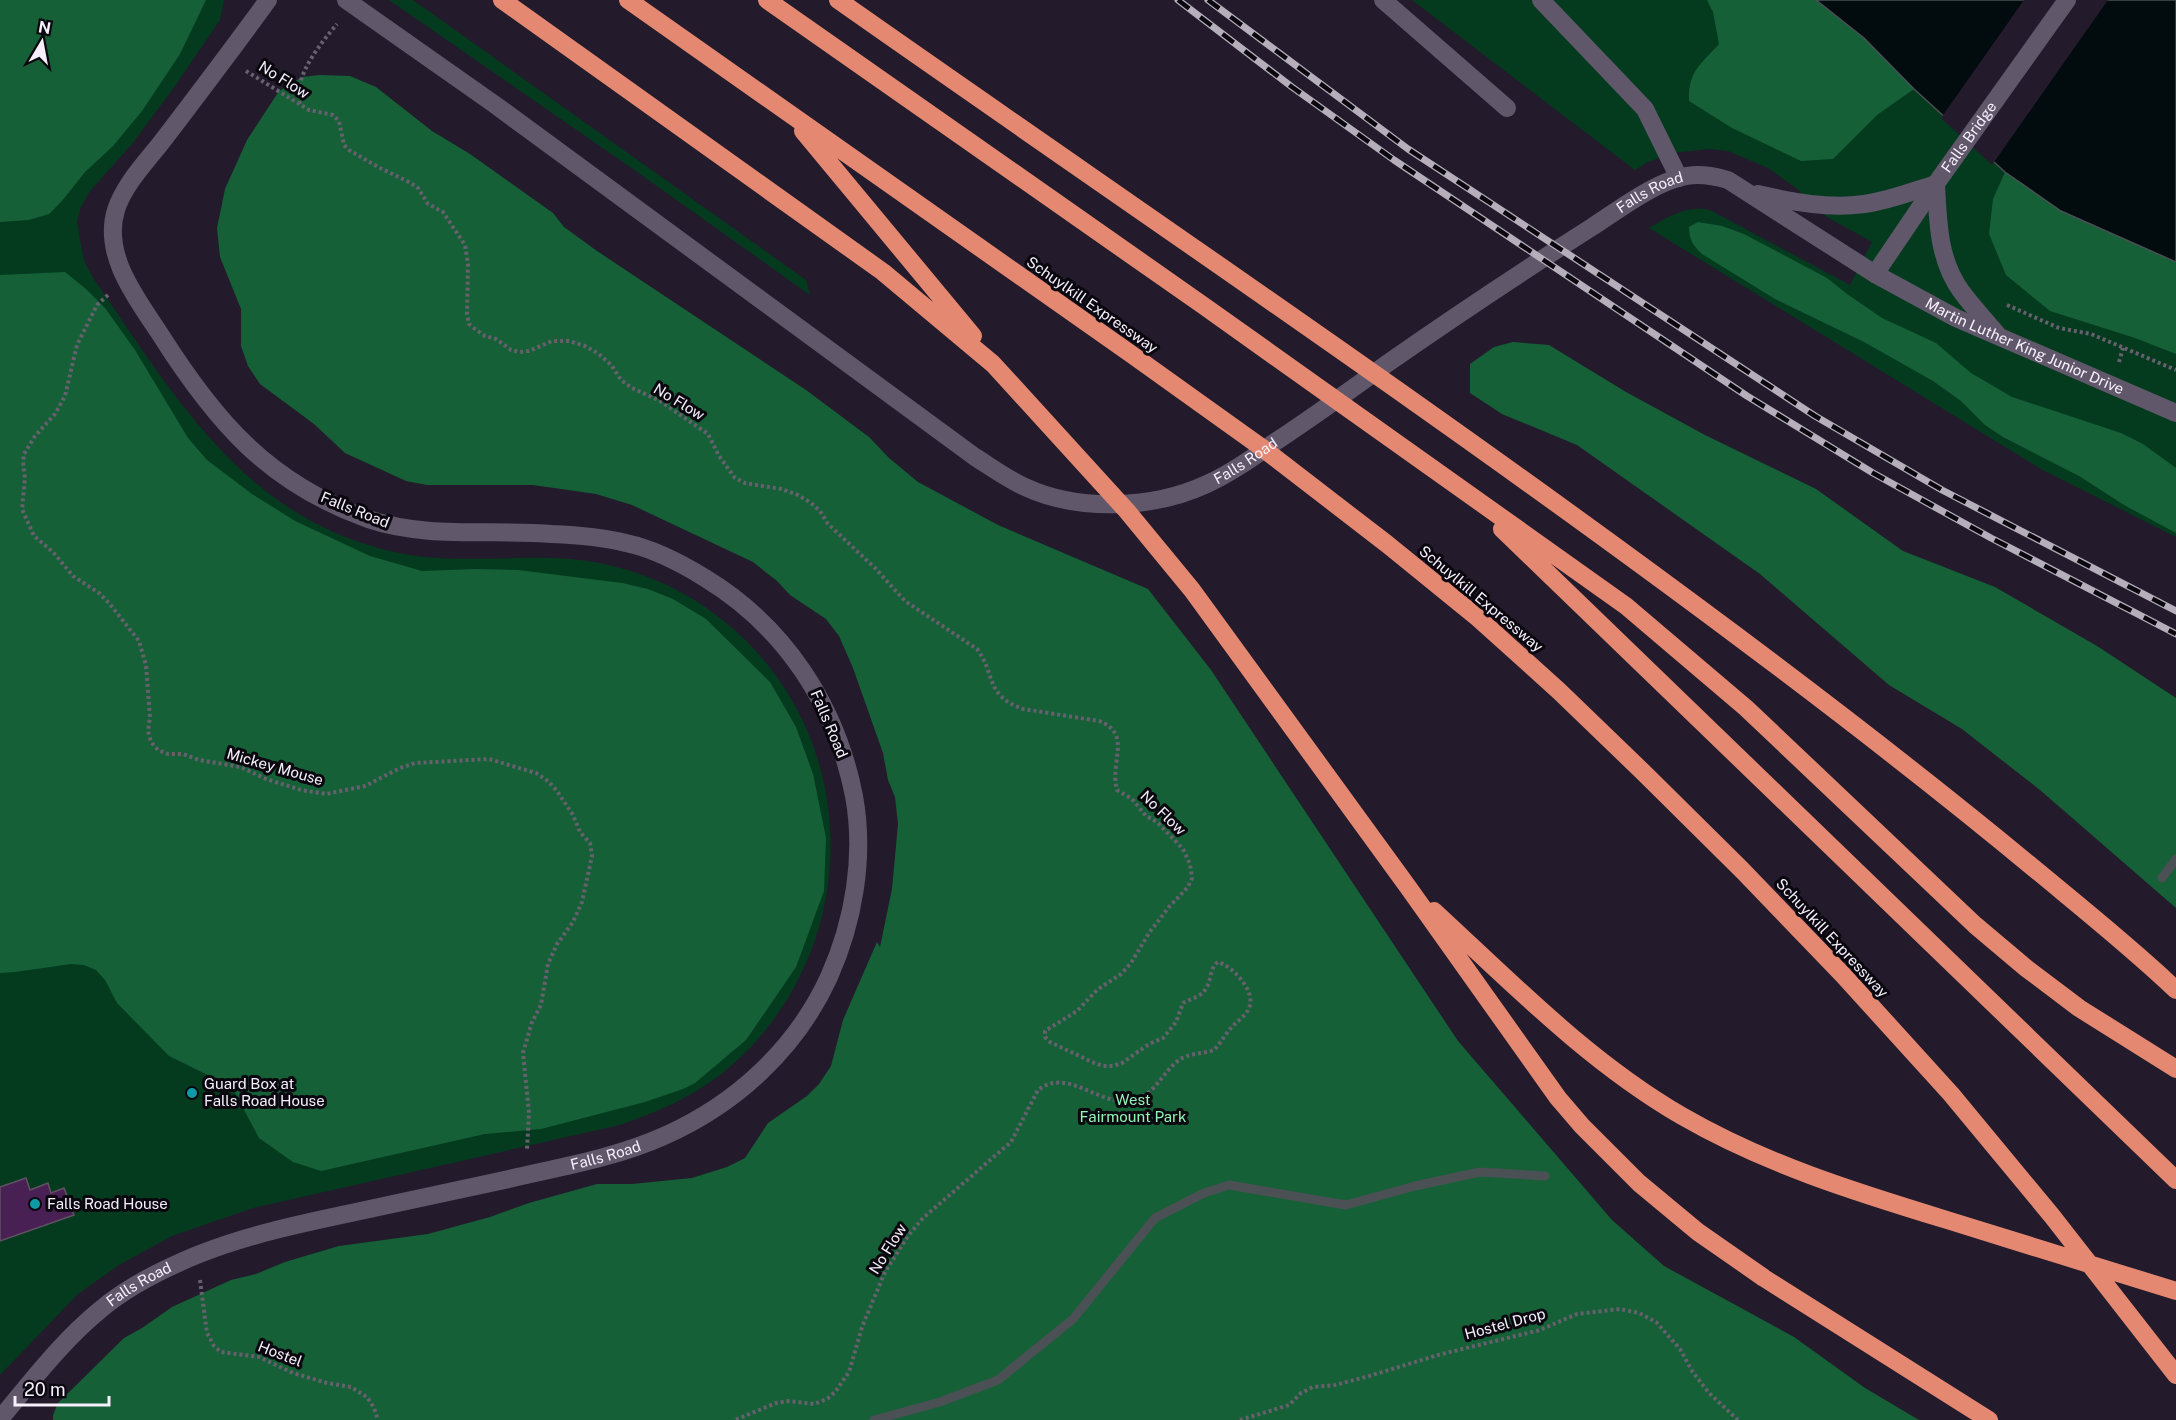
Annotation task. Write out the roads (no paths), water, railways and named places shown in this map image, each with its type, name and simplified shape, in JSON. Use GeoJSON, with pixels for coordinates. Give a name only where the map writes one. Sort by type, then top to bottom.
{"type":"FeatureCollection","features":[{"type":"Feature","properties":{"kind":"highway"},"geometry":{"type":"LineString","coordinates":[[502,0],[883,272],[993,363]]}},
{"type":"Feature","properties":{"kind":"highway","name":"Schuylkill Expressway"},"geometry":{"type":"LineString","coordinates":[[628,0],[1261,447],[1478,618],[1559,691],[1742,870],[1843,975],[1952,1094],[2052,1216],[2176,1375]]}},
{"type":"Feature","properties":{"kind":"highway"},"geometry":{"type":"LineString","coordinates":[[767,0],[1579,572],[1686,655],[1746,708],[1975,925],[2026,968],[2079,1008],[2176,1069]]}},
{"type":"Feature","properties":{"kind":"highway"},"geometry":{"type":"LineString","coordinates":[[838,0],[1242,280],[1677,591],[1937,788],[2082,908],[2176,990]]}},
{"type":"Feature","properties":{"kind":"highway"},"geometry":{"type":"LineString","coordinates":[[786,111],[965,325],[993,363],[1127,511],[1192,590],[1558,1098],[1582,1126],[1639,1183],[1698,1232],[1764,1278],[1989,1420]]}},
{"type":"Feature","properties":{"kind":"highway"},"geometry":{"type":"LineString","coordinates":[[1464,492],[2176,1180]]}},
{"type":"Feature","properties":{"kind":"highway"},"geometry":{"type":"LineString","coordinates":[[1408,887],[1576,1041],[1628,1081],[1681,1115],[1735,1145],[1799,1172],[1856,1192],[2176,1291]]}},
{"type":"Feature","properties":{"kind":"main road","name":"Falls Road"},"geometry":{"type":"LineString","coordinates":[[5,1413],[76,1331],[101,1308],[158,1272],[196,1255],[270,1231],[598,1158],[664,1136],[720,1104],[756,1078],[772,1063],[808,1015],[837,958],[853,898],[858,864],[855,803],[842,749],[826,709],[810,680],[770,628],[719,587],[689,568],[629,543],[549,533],[416,531],[367,518],[308,490],[250,450],[203,399],[124,278],[113,239],[117,206],[140,171],[268,0]]}},
{"type":"Feature","properties":{"kind":"main road"},"geometry":{"type":"LineString","coordinates":[[1383,0],[1507,108]]}},
{"type":"Feature","properties":{"kind":"main road"},"geometry":{"type":"LineString","coordinates":[[1541,0],[1645,109],[1679,178]]}},
{"type":"Feature","properties":{"kind":"main road","name":"Falls Bridge"},"geometry":{"type":"LineString","coordinates":[[1875,274],[1947,168],[2067,0]]}},
{"type":"Feature","properties":{"kind":"main road","name":"Falls Road"},"geometry":{"type":"LineString","coordinates":[[350,2],[494,104],[975,457],[1026,487],[1053,497],[1093,503],[1136,502],[1172,496],[1205,485],[1230,472],[1304,423],[1462,311],[1623,208],[1658,187],[1679,178],[1695,175],[1728,180],[1875,274]]}},
{"type":"Feature","properties":{"kind":"main road"},"geometry":{"type":"LineString","coordinates":[[1747,191],[1784,200],[1839,206],[1866,204],[1936,184],[1941,241],[1950,271],[1960,290],[2000,337]]}},
{"type":"Feature","properties":{"kind":"main road","name":"Martin Luther King Junior Drive"},"geometry":{"type":"LineString","coordinates":[[1875,274],[1956,318],[2176,413]]}},
{"type":"Feature","properties":{"kind":"waterway"},"geometry":{"type":"LineString","coordinates":[[2162,878],[2176,859]]}},
{"type":"Feature","properties":{"kind":"waterway"},"geometry":{"type":"LineString","coordinates":[[874,1420],[940,1402],[998,1380],[1073,1319],[1155,1218],[1204,1193],[1229,1185],[1346,1205],[1415,1186],[1480,1172],[1545,1176]]}},
{"type":"Feature","properties":{"kind":"railway"},"geometry":{"type":"LineString","coordinates":[[1178,0],[1292,87],[1394,160],[1747,396],[1873,473],[1991,538],[2176,634]]}},
{"type":"Feature","properties":{"kind":"railway"},"geometry":{"type":"LineString","coordinates":[[1208,0],[1408,149],[1815,416],[1942,490],[2176,611]]}},
{"type":"Feature","properties":{"kind":"place","name":"Guard Box at Falls Road House"},"geometry":{"type":"Point","coordinates":[192,1093]}},
{"type":"Feature","properties":{"kind":"place","name":"Falls Road House"},"geometry":{"type":"Point","coordinates":[35,1204]}},
{"type":"Feature","properties":{"kind":"park label","name":"West Fairmount Park"},"geometry":{"type":"Point","coordinates":[1133,1108]}}]}
